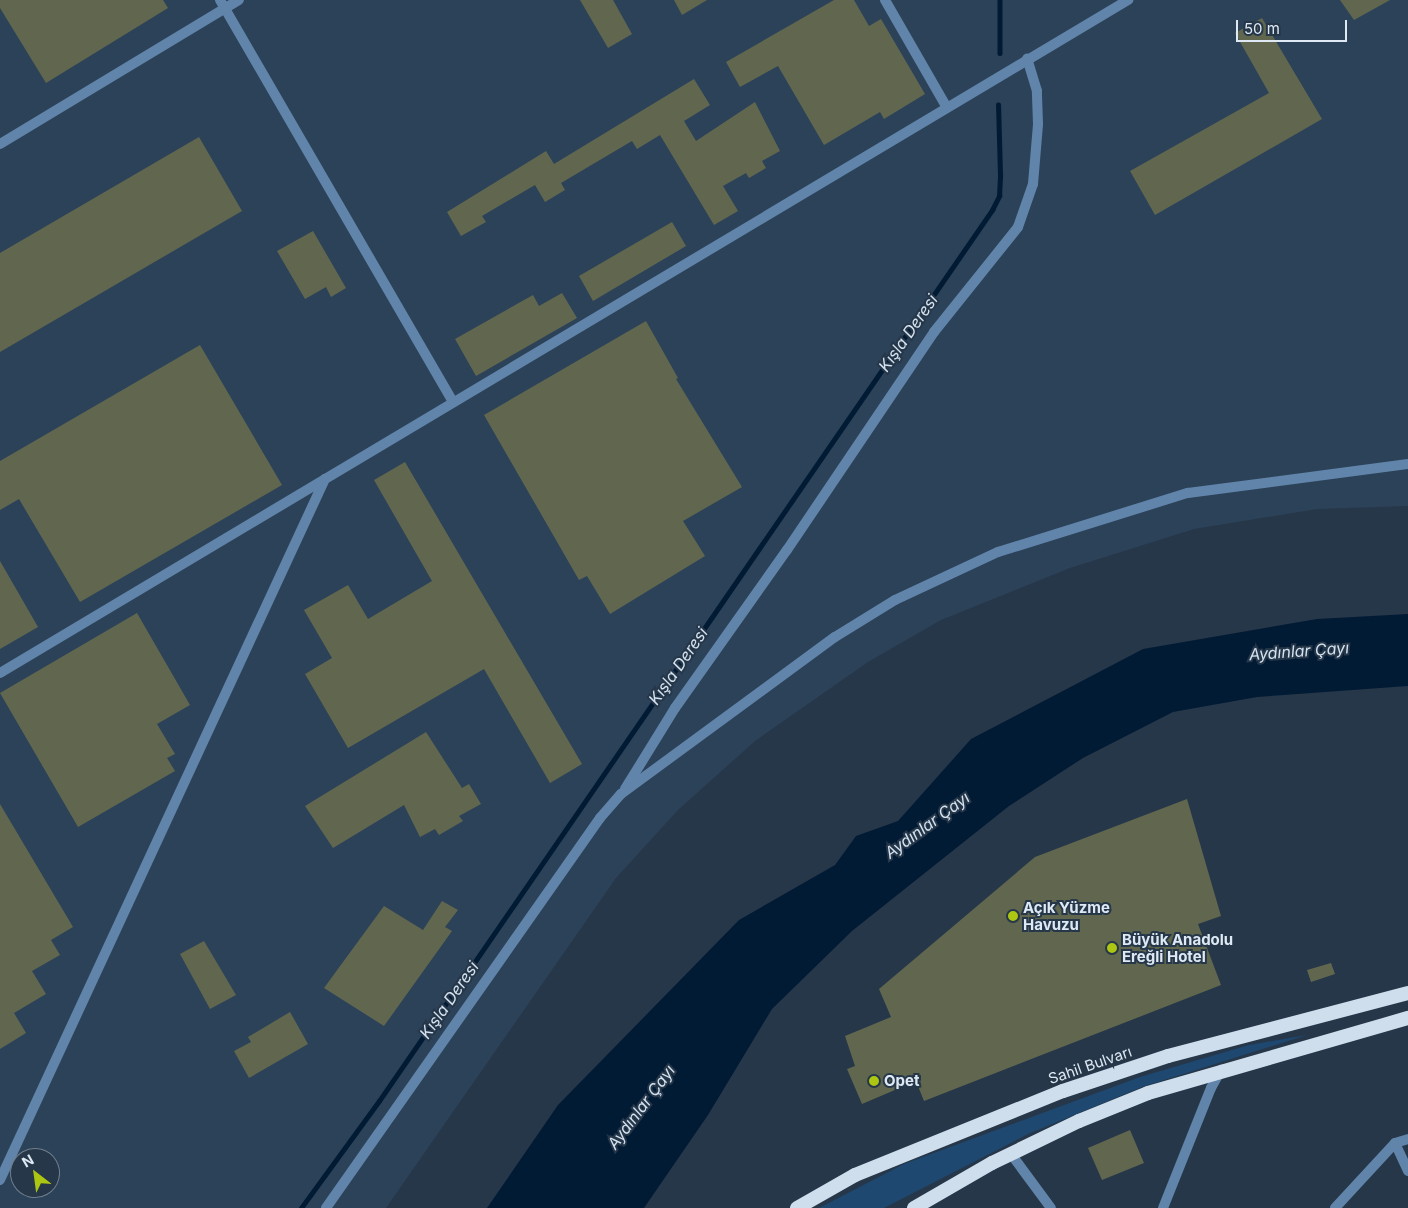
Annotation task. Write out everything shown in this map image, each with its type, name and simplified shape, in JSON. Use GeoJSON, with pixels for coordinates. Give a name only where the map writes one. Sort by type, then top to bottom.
{"type":"FeatureCollection","features":[{"type":"Feature","properties":{"kind":"highway","name":"Sahil Bulvarı"},"geometry":{"type":"LineString","coordinates":[[797,1208],[855,1175],[1063,1091],[1168,1056],[1408,993]]}},
{"type":"Feature","properties":{"kind":"highway"},"geometry":{"type":"LineString","coordinates":[[914,1208],[1011,1154],[1139,1096],[1221,1070],[1408,1018]]}},
{"type":"Feature","properties":{"kind":"street"},"geometry":{"type":"LineString","coordinates":[[0,144],[222,4],[239,0]]}},
{"type":"Feature","properties":{"kind":"street"},"geometry":{"type":"LineString","coordinates":[[885,0],[946,106]]}},
{"type":"Feature","properties":{"kind":"street"},"geometry":{"type":"LineString","coordinates":[[0,673],[946,106],[1128,0]]}},
{"type":"Feature","properties":{"kind":"street"},"geometry":{"type":"LineString","coordinates":[[222,4],[453,402]]}},
{"type":"Feature","properties":{"kind":"street"},"geometry":{"type":"LineString","coordinates":[[326,1208],[600,818],[621,794],[675,708],[787,550],[934,332],[1018,227],[1033,184],[1038,124],[1037,91],[1027,59]]}},
{"type":"Feature","properties":{"kind":"street"},"geometry":{"type":"LineString","coordinates":[[621,794],[835,637],[894,600],[998,552],[1188,493],[1408,464]]}},
{"type":"Feature","properties":{"kind":"street"},"geometry":{"type":"LineString","coordinates":[[0,1180],[325,479]]}},
{"type":"Feature","properties":{"kind":"street"},"geometry":{"type":"LineString","coordinates":[[1163,1208],[1210,1088],[1221,1070]]}},
{"type":"Feature","properties":{"kind":"street"},"geometry":{"type":"LineString","coordinates":[[1335,1208],[1395,1143],[1408,1139]]}},
{"type":"Feature","properties":{"kind":"street"},"geometry":{"type":"LineString","coordinates":[[1395,1143],[1408,1171]]}},
{"type":"Feature","properties":{"kind":"street"},"geometry":{"type":"LineString","coordinates":[[1011,1154],[1051,1208]]}},
{"type":"Feature","properties":{"kind":"shaded area"},"geometry":{"type":"Polygon","coordinates":[[[0,0],[1408,0],[1408,506],[1317,509],[1194,529],[1070,568],[941,620],[868,662],[755,741],[678,810],[616,878],[386,1208],[0,1208],[0,0]]]}},
{"type":"Feature","properties":{"kind":"shaded area"},"geometry":{"type":"Polygon","coordinates":[[[1307,1035],[1142,1087],[1028,1134],[884,1208],[819,1208],[904,1164],[1140,1077],[1249,1045],[1307,1035]]]}},
{"type":"Feature","properties":{"kind":"water","name":"Aydınlar Çayı"},"geometry":{"type":"Polygon","coordinates":[[[1408,614],[1408,686],[1257,697],[1173,712],[1083,758],[1009,806],[852,931],[772,1009],[708,1115],[644,1208],[487,1208],[558,1105],[739,920],[835,865],[856,836],[898,821],[971,739],[1143,649],[1317,619],[1408,614]]]}},
{"type":"Feature","properties":{"kind":"building"},"geometry":{"type":"Polygon","coordinates":[[[0,0],[163,0],[168,8],[46,83],[0,8],[0,0]]]}},
{"type":"Feature","properties":{"kind":"building"},"geometry":{"type":"Polygon","coordinates":[[[580,0],[613,0],[632,34],[608,48],[580,0]]]}},
{"type":"Feature","properties":{"kind":"building"},"geometry":{"type":"Polygon","coordinates":[[[674,0],[707,0],[682,15],[674,0]]]}},
{"type":"Feature","properties":{"kind":"building"},"geometry":{"type":"Polygon","coordinates":[[[834,0],[854,0],[869,26],[881,19],[925,94],[884,119],[880,112],[824,145],[778,66],[740,87],[726,62],[834,0]]]}},
{"type":"Feature","properties":{"kind":"building"},"geometry":{"type":"Polygon","coordinates":[[[1340,0],[1390,0],[1354,20],[1340,0]]]}},
{"type":"Feature","properties":{"kind":"building"},"geometry":{"type":"Polygon","coordinates":[[[1262,18],[1322,119],[1155,215],[1130,171],[1269,93],[1235,33],[1262,18]]]}},
{"type":"Feature","properties":{"kind":"building"},"geometry":{"type":"Polygon","coordinates":[[[694,79],[710,105],[684,121],[696,141],[755,102],[780,151],[762,161],[766,168],[749,178],[746,173],[723,186],[738,211],[714,225],[660,135],[637,149],[632,141],[561,183],[565,190],[545,202],[535,185],[482,216],[486,222],[461,236],[447,212],[546,151],[554,164],[694,79]]]}},
{"type":"Feature","properties":{"kind":"building"},"geometry":{"type":"Polygon","coordinates":[[[199,137],[242,211],[0,352],[0,253],[199,137]]]}},
{"type":"Feature","properties":{"kind":"building"},"geometry":{"type":"Polygon","coordinates":[[[672,222],[686,246],[593,301],[579,276],[672,222]]]}},
{"type":"Feature","properties":{"kind":"building"},"geometry":{"type":"Polygon","coordinates":[[[313,231],[346,288],[331,297],[326,287],[305,299],[277,251],[313,231]]]}},
{"type":"Feature","properties":{"kind":"building"},"geometry":{"type":"Polygon","coordinates":[[[562,293],[577,318],[476,376],[455,339],[533,295],[539,306],[562,293]]]}},
{"type":"Feature","properties":{"kind":"building"},"geometry":{"type":"Polygon","coordinates":[[[646,321],[678,378],[676,379],[742,487],[683,521],[705,556],[610,614],[587,576],[579,580],[484,415],[646,321]]]}},
{"type":"Feature","properties":{"kind":"building"},"geometry":{"type":"Polygon","coordinates":[[[200,345],[282,485],[80,602],[19,499],[0,510],[0,461],[200,345]]]}},
{"type":"Feature","properties":{"kind":"building"},"geometry":{"type":"Polygon","coordinates":[[[405,462],[582,764],[550,783],[484,669],[348,748],[305,674],[332,658],[304,610],[348,585],[368,619],[432,581],[374,480],[405,462]]]}},
{"type":"Feature","properties":{"kind":"building"},"geometry":{"type":"Polygon","coordinates":[[[0,561],[38,627],[0,649],[0,561]]]}},
{"type":"Feature","properties":{"kind":"building"},"geometry":{"type":"Polygon","coordinates":[[[137,613],[190,705],[157,724],[175,754],[167,758],[175,771],[78,827],[0,693],[137,613]]]}},
{"type":"Feature","properties":{"kind":"building"},"geometry":{"type":"Polygon","coordinates":[[[426,732],[462,788],[469,784],[481,804],[459,816],[463,821],[439,835],[435,829],[420,837],[404,805],[333,848],[305,806],[426,732]]]}},
{"type":"Feature","properties":{"kind":"building","name":"Büyük Anadolu Ereğli Hotel"},"geometry":{"type":"Polygon","coordinates":[[[1187,799],[1221,916],[1198,924],[1221,985],[924,1101],[916,1081],[862,1104],[847,1069],[855,1066],[845,1036],[891,1017],[879,989],[1035,857],[1187,799]]]}},
{"type":"Feature","properties":{"kind":"building"},"geometry":{"type":"Polygon","coordinates":[[[0,804],[73,927],[51,940],[60,955],[32,971],[46,994],[14,1013],[26,1033],[0,1049],[0,804]]]}},
{"type":"Feature","properties":{"kind":"building"},"geometry":{"type":"Polygon","coordinates":[[[442,901],[458,910],[445,927],[452,931],[384,1026],[324,988],[384,906],[423,930],[442,901]]]}},
{"type":"Feature","properties":{"kind":"building"},"geometry":{"type":"Polygon","coordinates":[[[204,941],[236,995],[210,1009],[180,954],[204,941]]]}},
{"type":"Feature","properties":{"kind":"building"},"geometry":{"type":"Polygon","coordinates":[[[1331,963],[1335,974],[1311,982],[1307,970],[1331,963]]]}},
{"type":"Feature","properties":{"kind":"building"},"geometry":{"type":"Polygon","coordinates":[[[290,1012],[308,1044],[249,1078],[234,1051],[251,1042],[248,1037],[290,1012]]]}},
{"type":"Feature","properties":{"kind":"building"},"geometry":{"type":"Polygon","coordinates":[[[1130,1130],[1144,1163],[1102,1180],[1088,1148],[1130,1130]]]}},
{"type":"Feature","properties":{"kind":"waterway","name":"Kışla Deresi"},"geometry":{"type":"LineString","coordinates":[[1000,0],[1000,53]]}},
{"type":"Feature","properties":{"kind":"waterway","name":"Kışla Deresi"},"geometry":{"type":"LineString","coordinates":[[301,1208],[379,1101],[992,210],[999,196],[998,105]]}},
{"type":"Feature","properties":{"kind":"place","name":"Açık Yüzme Havuzu"},"geometry":{"type":"Point","coordinates":[1013,916]}},
{"type":"Feature","properties":{"kind":"place","name":"Büyük Anadolu Ereğli Hotel"},"geometry":{"type":"Point","coordinates":[1112,948]}},
{"type":"Feature","properties":{"kind":"place","name":"Opet"},"geometry":{"type":"Point","coordinates":[874,1081]}}]}
